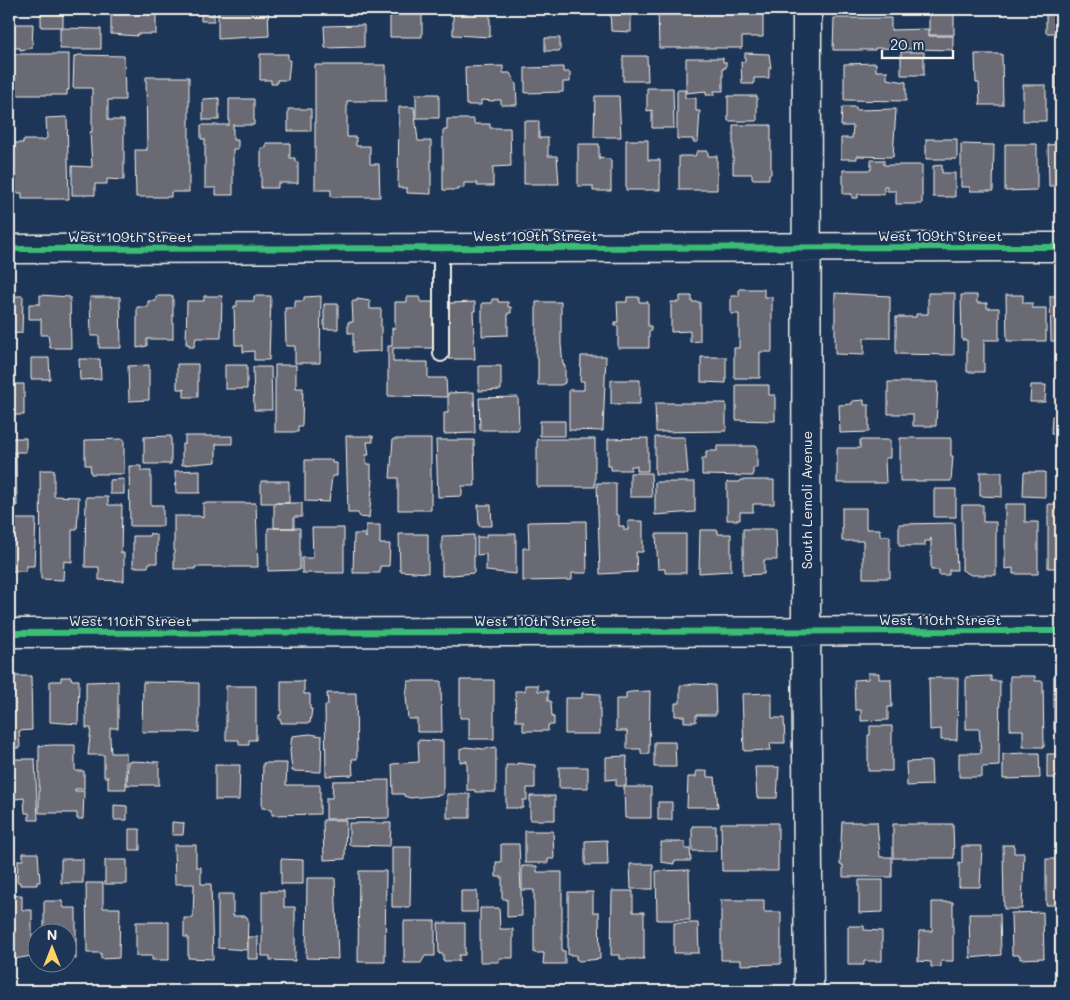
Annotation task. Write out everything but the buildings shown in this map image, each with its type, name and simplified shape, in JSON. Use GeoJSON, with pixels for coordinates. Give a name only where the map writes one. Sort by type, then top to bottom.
{"type":"FeatureCollection","features":[{"type":"Feature","properties":{"kind":"street","name":"South Lemoli Avenue"},"geometry":{"type":"LineString","coordinates":[[807,9],[806,632],[808,991]]}},
{"type":"Feature","properties":{"kind":"street","name":"West 109th Street"},"geometry":{"type":"LineString","coordinates":[[9,249],[1061,247]]}},
{"type":"Feature","properties":{"kind":"street","name":"West 110th Street"},"geometry":{"type":"LineString","coordinates":[[9,633],[1061,631]]}},
{"type":"Feature","properties":{"kind":"lane"},"geometry":{"type":"LineString","coordinates":[[441,248],[441,354]]}},
{"type":"Feature","properties":{"kind":"cycle path"},"geometry":{"type":"LineString","coordinates":[[9,249],[1061,247]]}},
{"type":"Feature","properties":{"kind":"cycle path"},"geometry":{"type":"LineString","coordinates":[[9,633],[1061,631]]}}]}
